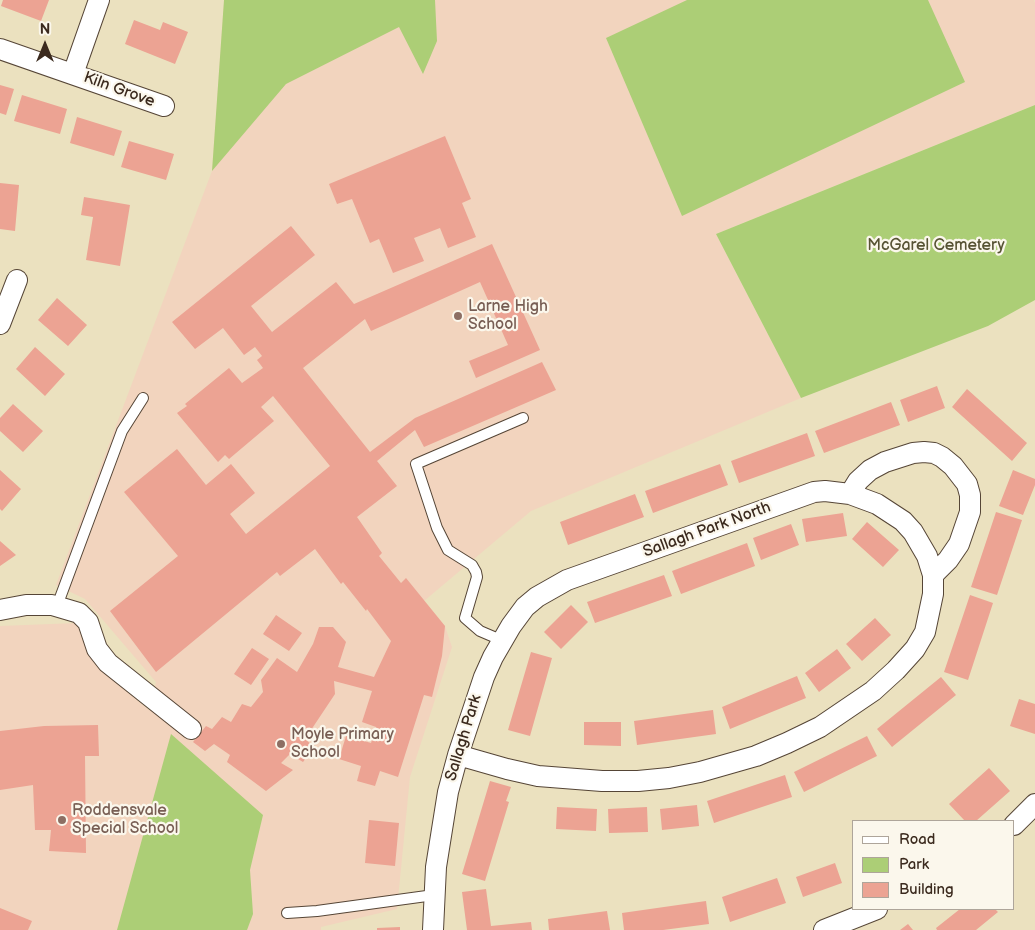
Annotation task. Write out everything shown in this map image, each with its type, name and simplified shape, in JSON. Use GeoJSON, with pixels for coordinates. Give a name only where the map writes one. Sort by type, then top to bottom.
{"type":"FeatureCollection","features":[{"type":"Feature","properties":{"kind":"street","name":"Kiln Grove"},"geometry":{"type":"LineString","coordinates":[[73,74],[99,0]]}},
{"type":"Feature","properties":{"kind":"street","name":"Kiln Grove"},"geometry":{"type":"LineString","coordinates":[[0,49],[164,106]]}},
{"type":"Feature","properties":{"kind":"street"},"geometry":{"type":"LineString","coordinates":[[0,324],[17,280]]}},
{"type":"Feature","properties":{"kind":"street"},"geometry":{"type":"LineString","coordinates":[[458,755],[538,776],[602,781],[638,781],[700,772],[756,756],[820,727],[873,691],[915,649],[925,632],[933,594],[932,575],[924,551],[903,521],[877,504],[850,494],[858,481],[870,470],[885,462],[919,452],[934,453],[953,466],[964,479],[971,501],[970,512],[959,544],[948,560],[932,575]]}},
{"type":"Feature","properties":{"kind":"street","name":"Sallagh Park North"},"geometry":{"type":"LineString","coordinates":[[566,580],[805,494],[825,491],[850,494]]}},
{"type":"Feature","properties":{"kind":"street","name":"Sallagh Park"},"geometry":{"type":"LineString","coordinates":[[433,930],[436,867],[448,792],[458,755],[484,677],[502,640],[520,614],[531,601],[543,592],[566,580]]}},
{"type":"Feature","properties":{"kind":"street"},"geometry":{"type":"LineString","coordinates":[[0,610],[34,604],[56,606],[75,611],[83,616],[90,626],[98,649],[108,663],[191,729]]}},
{"type":"Feature","properties":{"kind":"street"},"geometry":{"type":"LineString","coordinates":[[1015,823],[1035,804]]}},
{"type":"Feature","properties":{"kind":"street"},"geometry":{"type":"LineString","coordinates":[[824,930],[874,910]]}},
{"type":"Feature","properties":{"kind":"lane"},"geometry":{"type":"LineString","coordinates":[[56,606],[122,431],[143,398]]}},
{"type":"Feature","properties":{"kind":"lane"},"geometry":{"type":"LineString","coordinates":[[502,640],[480,631],[465,618],[477,577],[476,572],[472,565],[448,550],[437,528],[416,464],[523,418]]}},
{"type":"Feature","properties":{"kind":"lane"},"geometry":{"type":"LineString","coordinates":[[286,913],[317,911],[434,895]]}},
{"type":"Feature","properties":{"kind":"shaded area","name":"Larne High School"},"geometry":{"type":"Polygon","coordinates":[[[224,0],[1034,0],[1035,105],[716,234],[801,398],[531,511],[424,601],[445,626],[452,647],[410,777],[397,909],[321,927],[321,930],[0,930],[0,626],[77,623],[93,656],[112,679],[149,710],[156,682],[85,599],[56,585],[212,171],[224,0]]]}},
{"type":"Feature","properties":{"kind":"green space"},"geometry":{"type":"Polygon","coordinates":[[[224,0],[435,0],[437,41],[423,74],[399,27],[286,84],[212,171],[224,0]]]}},
{"type":"Feature","properties":{"kind":"green space"},"geometry":{"type":"Polygon","coordinates":[[[687,0],[928,0],[965,82],[682,216],[606,38],[687,0]]]}},
{"type":"Feature","properties":{"kind":"green space","name":"McGarel Cemetery"},"geometry":{"type":"Polygon","coordinates":[[[1035,105],[1035,300],[988,326],[801,398],[716,234],[1035,105]]]}},
{"type":"Feature","properties":{"kind":"green space"},"geometry":{"type":"Polygon","coordinates":[[[171,734],[263,815],[250,870],[253,914],[247,930],[117,930],[171,734]]]}},
{"type":"Feature","properties":{"kind":"building"},"geometry":{"type":"Polygon","coordinates":[[[3,0],[49,0],[41,21],[1,6],[3,0]]]}},
{"type":"Feature","properties":{"kind":"building"},"geometry":{"type":"Polygon","coordinates":[[[134,20],[160,30],[163,22],[188,32],[175,64],[125,44],[134,20]]]}},
{"type":"Feature","properties":{"kind":"building"},"geometry":{"type":"Polygon","coordinates":[[[0,85],[14,89],[6,115],[0,113],[0,85]]]}},
{"type":"Feature","properties":{"kind":"building"},"geometry":{"type":"Polygon","coordinates":[[[22,95],[67,109],[60,134],[14,121],[22,95]]]}},
{"type":"Feature","properties":{"kind":"building"},"geometry":{"type":"Polygon","coordinates":[[[77,117],[122,131],[114,156],[70,143],[77,117]]]}},
{"type":"Feature","properties":{"kind":"building"},"geometry":{"type":"Polygon","coordinates":[[[445,136],[471,199],[462,203],[476,237],[448,248],[440,228],[414,238],[424,261],[393,273],[379,239],[370,243],[352,199],[337,204],[329,184],[445,136]]]}},
{"type":"Feature","properties":{"kind":"building"},"geometry":{"type":"Polygon","coordinates":[[[129,141],[174,154],[166,180],[121,167],[129,141]]]}},
{"type":"Feature","properties":{"kind":"building"},"geometry":{"type":"Polygon","coordinates":[[[0,183],[19,185],[15,231],[0,229],[0,183]]]}},
{"type":"Feature","properties":{"kind":"building"},"geometry":{"type":"Polygon","coordinates":[[[84,197],[130,205],[120,266],[86,260],[93,217],[81,215],[84,197]]]}},
{"type":"Feature","properties":{"kind":"building","name":"Larne High School"},"geometry":{"type":"Polygon","coordinates":[[[291,226],[315,255],[251,306],[272,332],[336,282],[354,304],[492,244],[540,350],[476,378],[469,361],[508,345],[480,282],[371,331],[365,319],[303,368],[370,452],[415,418],[542,362],[556,390],[424,447],[415,430],[377,461],[397,486],[357,517],[382,553],[379,556],[401,583],[406,578],[445,626],[442,656],[432,697],[424,695],[398,777],[380,771],[375,786],[357,781],[361,766],[339,759],[346,736],[371,743],[376,727],[362,722],[372,691],[334,681],[335,694],[305,739],[314,747],[303,762],[290,754],[281,763],[293,770],[266,791],[227,762],[230,755],[214,744],[205,751],[193,742],[206,726],[212,729],[222,717],[231,722],[242,704],[251,707],[263,692],[261,680],[277,658],[297,672],[313,644],[319,627],[333,627],[346,642],[338,667],[374,677],[391,641],[367,609],[366,611],[343,582],[341,584],[315,549],[280,576],[277,572],[156,672],[110,611],[178,556],[124,492],[177,449],[206,485],[231,464],[255,493],[230,514],[246,534],[330,466],[273,396],[261,407],[274,421],[229,459],[225,455],[218,462],[177,413],[187,406],[185,404],[229,368],[242,383],[263,368],[257,360],[262,356],[255,347],[244,355],[223,328],[195,349],[172,322],[291,226]]]}},
{"type":"Feature","properties":{"kind":"building"},"geometry":{"type":"Polygon","coordinates":[[[57,298],[87,325],[68,346],[38,320],[57,298]]]}},
{"type":"Feature","properties":{"kind":"building"},"geometry":{"type":"Polygon","coordinates":[[[35,347],[65,374],[45,396],[16,369],[35,347]]]}},
{"type":"Feature","properties":{"kind":"building"},"geometry":{"type":"Polygon","coordinates":[[[937,386],[945,408],[908,422],[900,400],[937,386]]]}},
{"type":"Feature","properties":{"kind":"building"},"geometry":{"type":"Polygon","coordinates":[[[967,389],[1027,443],[1012,461],[952,407],[967,389]]]}},
{"type":"Feature","properties":{"kind":"building"},"geometry":{"type":"Polygon","coordinates":[[[891,402],[900,425],[824,453],[815,431],[891,402]]]}},
{"type":"Feature","properties":{"kind":"building"},"geometry":{"type":"Polygon","coordinates":[[[13,404],[43,431],[23,452],[0,431],[0,418],[13,404]]]}},
{"type":"Feature","properties":{"kind":"building"},"geometry":{"type":"Polygon","coordinates":[[[807,433],[815,456],[739,483],[731,461],[807,433]]]}},
{"type":"Feature","properties":{"kind":"building"},"geometry":{"type":"Polygon","coordinates":[[[720,464],[728,485],[653,513],[645,491],[720,464]]]}},
{"type":"Feature","properties":{"kind":"building"},"geometry":{"type":"Polygon","coordinates":[[[0,470],[21,489],[2,511],[0,509],[0,470]]]}},
{"type":"Feature","properties":{"kind":"building"},"geometry":{"type":"Polygon","coordinates":[[[1013,470],[1035,479],[1035,485],[1023,515],[999,506],[1013,470]]]}},
{"type":"Feature","properties":{"kind":"building"},"geometry":{"type":"Polygon","coordinates":[[[635,494],[644,517],[568,545],[560,522],[635,494]]]}},
{"type":"Feature","properties":{"kind":"building"},"geometry":{"type":"Polygon","coordinates":[[[996,512],[1022,520],[997,595],[971,587],[996,512]]]}},
{"type":"Feature","properties":{"kind":"building"},"geometry":{"type":"Polygon","coordinates":[[[843,513],[847,536],[806,542],[802,519],[843,513]]]}},
{"type":"Feature","properties":{"kind":"building"},"geometry":{"type":"Polygon","coordinates":[[[867,522],[899,550],[883,567],[852,539],[867,522]]]}},
{"type":"Feature","properties":{"kind":"building"},"geometry":{"type":"Polygon","coordinates":[[[791,524],[799,545],[761,560],[753,538],[791,524]]]}},
{"type":"Feature","properties":{"kind":"building"},"geometry":{"type":"Polygon","coordinates":[[[0,541],[16,555],[0,566],[0,541]]]}},
{"type":"Feature","properties":{"kind":"building"},"geometry":{"type":"Polygon","coordinates":[[[747,543],[755,566],[681,594],[672,571],[747,543]]]}},
{"type":"Feature","properties":{"kind":"building"},"geometry":{"type":"Polygon","coordinates":[[[664,575],[672,596],[595,623],[587,602],[664,575]]]}},
{"type":"Feature","properties":{"kind":"building"},"geometry":{"type":"Polygon","coordinates":[[[970,595],[993,603],[968,680],[944,672],[970,595]]]}},
{"type":"Feature","properties":{"kind":"building"},"geometry":{"type":"Polygon","coordinates":[[[571,605],[588,622],[561,649],[544,632],[571,605]]]}},
{"type":"Feature","properties":{"kind":"building"},"geometry":{"type":"Polygon","coordinates":[[[276,615],[302,633],[289,651],[263,634],[276,615]]]}},
{"type":"Feature","properties":{"kind":"building"},"geometry":{"type":"Polygon","coordinates":[[[875,618],[891,635],[862,661],[846,644],[875,618]]]}},
{"type":"Feature","properties":{"kind":"building"},"geometry":{"type":"Polygon","coordinates":[[[252,648],[269,659],[251,685],[234,674],[252,648]]]}},
{"type":"Feature","properties":{"kind":"building"},"geometry":{"type":"Polygon","coordinates":[[[837,649],[851,668],[819,692],[805,673],[837,649]]]}},
{"type":"Feature","properties":{"kind":"building"},"geometry":{"type":"Polygon","coordinates":[[[531,652],[552,658],[530,736],[508,730],[531,652]]]}},
{"type":"Feature","properties":{"kind":"building"},"geometry":{"type":"Polygon","coordinates":[[[797,676],[806,698],[730,729],[722,707],[797,676]]]}},
{"type":"Feature","properties":{"kind":"building"},"geometry":{"type":"Polygon","coordinates":[[[941,677],[956,695],[892,747],[877,729],[941,677]]]}},
{"type":"Feature","properties":{"kind":"building"},"geometry":{"type":"Polygon","coordinates":[[[1019,699],[1035,704],[1035,734],[1010,726],[1019,699]]]}},
{"type":"Feature","properties":{"kind":"building"},"geometry":{"type":"Polygon","coordinates":[[[713,710],[716,734],[637,745],[634,721],[713,710]]]}},
{"type":"Feature","properties":{"kind":"building"},"geometry":{"type":"Polygon","coordinates":[[[584,722],[621,722],[621,746],[584,745],[584,722]]]}},
{"type":"Feature","properties":{"kind":"building"},"geometry":{"type":"Polygon","coordinates":[[[98,725],[99,756],[85,756],[86,853],[49,851],[51,830],[35,830],[33,785],[0,790],[0,731],[44,726],[98,725]]]}},
{"type":"Feature","properties":{"kind":"building"},"geometry":{"type":"Polygon","coordinates":[[[867,736],[877,756],[804,792],[794,772],[867,736]]]}},
{"type":"Feature","properties":{"kind":"building"},"geometry":{"type":"Polygon","coordinates":[[[989,768],[1010,791],[977,820],[964,820],[949,804],[989,768]]]}},
{"type":"Feature","properties":{"kind":"building"},"geometry":{"type":"Polygon","coordinates":[[[785,775],[792,797],[714,823],[707,801],[785,775]]]}},
{"type":"Feature","properties":{"kind":"building"},"geometry":{"type":"Polygon","coordinates":[[[490,781],[511,787],[506,801],[509,802],[485,881],[462,874],[490,781]]]}},
{"type":"Feature","properties":{"kind":"building"},"geometry":{"type":"Polygon","coordinates":[[[697,805],[699,826],[662,830],[660,809],[697,805]]]}},
{"type":"Feature","properties":{"kind":"building"},"geometry":{"type":"Polygon","coordinates":[[[557,807],[597,809],[596,831],[556,829],[557,807]]]}},
{"type":"Feature","properties":{"kind":"building"},"geometry":{"type":"Polygon","coordinates":[[[647,807],[648,832],[609,833],[608,809],[647,807]]]}},
{"type":"Feature","properties":{"kind":"building"},"geometry":{"type":"Polygon","coordinates":[[[369,820],[399,823],[395,866],[365,863],[369,820]]]}},
{"type":"Feature","properties":{"kind":"building"},"geometry":{"type":"Polygon","coordinates":[[[835,863],[842,883],[803,897],[796,877],[835,863]]]}},
{"type":"Feature","properties":{"kind":"building"},"geometry":{"type":"Polygon","coordinates":[[[777,878],[786,903],[730,922],[722,897],[777,878]]]}},
{"type":"Feature","properties":{"kind":"building"},"geometry":{"type":"Polygon","coordinates":[[[486,889],[491,926],[531,922],[532,930],[467,930],[462,892],[486,889]]]}},
{"type":"Feature","properties":{"kind":"building"},"geometry":{"type":"Polygon","coordinates":[[[706,901],[709,924],[663,930],[624,930],[622,913],[706,901]]]}},
{"type":"Feature","properties":{"kind":"building"},"geometry":{"type":"Polygon","coordinates":[[[0,908],[32,921],[28,930],[0,930],[0,908]]]}},
{"type":"Feature","properties":{"kind":"building"},"geometry":{"type":"Polygon","coordinates":[[[959,910],[996,910],[998,912],[976,930],[937,930],[936,928],[959,910]]]}},
{"type":"Feature","properties":{"kind":"building"},"geometry":{"type":"Polygon","coordinates":[[[607,911],[610,930],[549,930],[548,919],[607,911]]]}},
{"type":"Feature","properties":{"kind":"building"},"geometry":{"type":"Polygon","coordinates":[[[908,924],[913,930],[900,930],[908,924]]]}},
{"type":"Feature","properties":{"kind":"building"},"geometry":{"type":"Polygon","coordinates":[[[400,927],[400,930],[377,930],[377,928],[400,927]]]}},
{"type":"Feature","properties":{"kind":"place","name":"Larne High School"},"geometry":{"type":"Point","coordinates":[458,316]}},
{"type":"Feature","properties":{"kind":"place","name":"Moyle Primary School"},"geometry":{"type":"Point","coordinates":[281,744]}},
{"type":"Feature","properties":{"kind":"place","name":"Roddensvale Special School"},"geometry":{"type":"Point","coordinates":[62,820]}}]}
